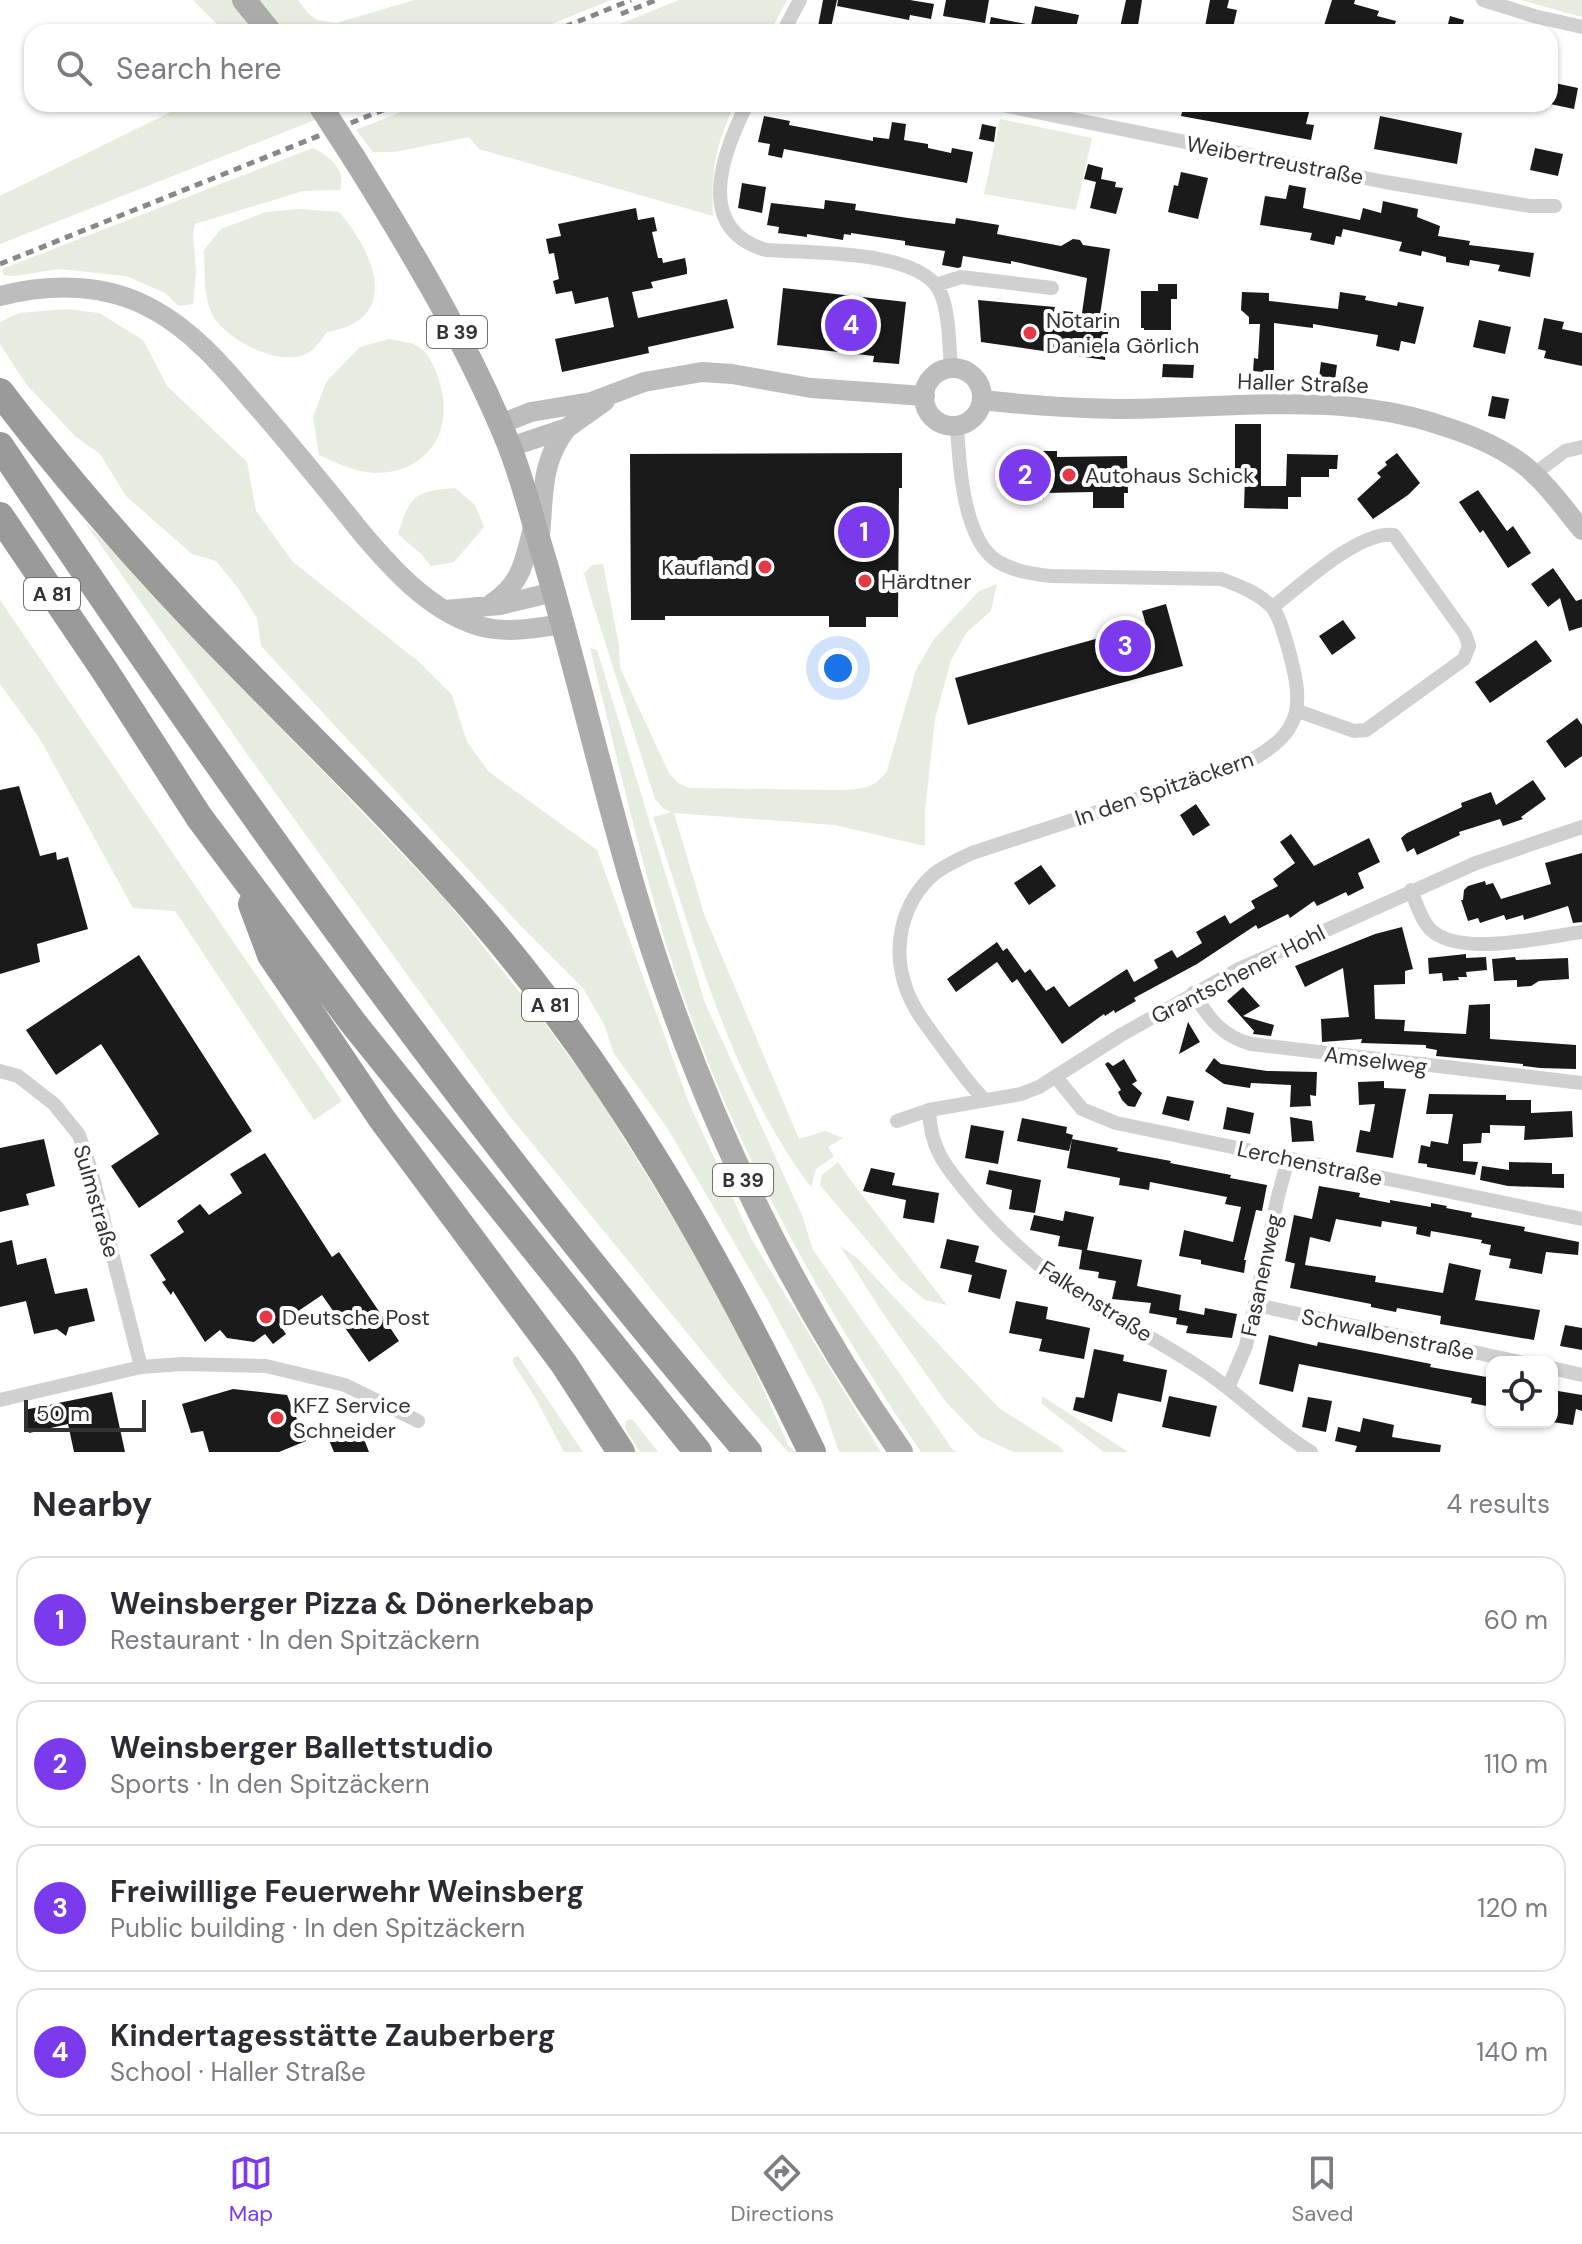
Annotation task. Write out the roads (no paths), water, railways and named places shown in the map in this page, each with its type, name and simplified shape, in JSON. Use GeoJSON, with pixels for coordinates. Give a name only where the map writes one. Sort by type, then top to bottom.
{"type":"FeatureCollection","features":[{"type":"Feature","properties":{"kind":"highway","name":"A 81"},"geometry":{"type":"LineString","coordinates":[[0,392],[98,514],[192,617],[377,805],[478,915],[517,963],[589,1059],[655,1158],[762,1349],[812,1452]]}},
{"type":"Feature","properties":{"kind":"highway"},"geometry":{"type":"LineString","coordinates":[[0,446],[271,842],[441,1072],[559,1226],[748,1452]]}},
{"type":"Feature","properties":{"kind":"highway","name":"A 81"},"geometry":{"type":"LineString","coordinates":[[0,516],[199,817],[241,873],[271,955],[382,1119],[564,1364],[621,1452]]}},
{"type":"Feature","properties":{"kind":"highway"},"geometry":{"type":"LineString","coordinates":[[241,873],[354,1024],[698,1452]]}},
{"type":"Feature","properties":{"kind":"main road"},"geometry":{"type":"LineString","coordinates":[[244,0],[264,24]]}},
{"type":"Feature","properties":{"kind":"main road","name":"B 39"},"geometry":{"type":"LineString","coordinates":[[324,112],[424,270],[460,337],[510,447],[554,592],[633,885],[662,980],[724,1138],[777,1249],[856,1385],[901,1452]]}},
{"type":"Feature","properties":{"kind":"street"},"geometry":{"type":"LineString","coordinates":[[787,24],[800,0]]}},
{"type":"Feature","properties":{"kind":"street"},"geometry":{"type":"LineString","coordinates":[[1483,0],[1582,27]]}},
{"type":"Feature","properties":{"kind":"street"},"geometry":{"type":"LineString","coordinates":[[743,112],[728,142],[719,184],[723,213],[729,227],[749,245],[766,250],[895,260],[918,271],[936,285],[946,310],[951,369]]}},
{"type":"Feature","properties":{"kind":"street","name":"Weibertreustraße"},"geometry":{"type":"LineString","coordinates":[[1037,112],[1385,182],[1530,206],[1555,206]]}},
{"type":"Feature","properties":{"kind":"street"},"geometry":{"type":"LineString","coordinates":[[936,285],[961,277],[1052,288]]}},
{"type":"Feature","properties":{"kind":"street"},"geometry":{"type":"LineString","coordinates":[[0,296],[54,287],[91,288],[123,296],[154,310],[206,350],[235,380],[389,565],[423,596],[463,620],[504,630],[563,624]]}},
{"type":"Feature","properties":{"kind":"street"},"geometry":{"type":"LineString","coordinates":[[951,369],[967,372],[974,377],[982,400],[971,420],[957,426],[948,426],[932,417],[927,410],[925,396],[931,379],[951,369]]}},
{"type":"Feature","properties":{"kind":"street"},"geometry":{"type":"LineString","coordinates":[[500,424],[531,412],[591,402],[644,382],[702,372],[811,388],[925,396]]}},
{"type":"Feature","properties":{"kind":"street"},"geometry":{"type":"LineString","coordinates":[[488,607],[508,593],[517,580],[537,534],[547,461],[555,443],[567,428],[614,393]]}},
{"type":"Feature","properties":{"kind":"street","name":"Haller Straße"},"geometry":{"type":"LineString","coordinates":[[982,400],[1116,409],[1278,403],[1344,405],[1399,414],[1467,434],[1494,447],[1534,474],[1582,530]]}},
{"type":"Feature","properties":{"kind":"street"},"geometry":{"type":"LineString","coordinates":[[957,426],[960,468],[968,511],[983,548],[996,560],[1028,574],[1221,579],[1243,586],[1273,607],[1291,658],[1298,711],[1354,731],[1366,730],[1464,659],[1469,646],[1465,634],[1394,535],[1382,533],[1360,543],[1310,576],[1273,607]]}},
{"type":"Feature","properties":{"kind":"street"},"geometry":{"type":"LineString","coordinates":[[510,447],[567,428]]}},
{"type":"Feature","properties":{"kind":"street"},"geometry":{"type":"LineString","coordinates":[[1534,474],[1557,455],[1582,447]]}},
{"type":"Feature","properties":{"kind":"street"},"geometry":{"type":"LineString","coordinates":[[446,610],[488,607],[554,592]]}},
{"type":"Feature","properties":{"kind":"street","name":"In den Spitzäckern"},"geometry":{"type":"LineString","coordinates":[[985,1100],[930,1030],[907,991],[901,966],[899,933],[907,909],[921,889],[935,873],[972,853],[1246,763],[1270,750],[1289,731],[1298,711]]}},
{"type":"Feature","properties":{"kind":"street","name":"Grantschener Hohl"},"geometry":{"type":"LineString","coordinates":[[897,1121],[929,1110],[1021,1094],[1056,1077],[1193,993],[1411,890],[1476,863],[1582,827]]}},
{"type":"Feature","properties":{"kind":"street"},"geometry":{"type":"LineString","coordinates":[[1411,890],[1426,924],[1448,941],[1469,944],[1582,932]]}},
{"type":"Feature","properties":{"kind":"street","name":"Amselweg"},"geometry":{"type":"LineString","coordinates":[[1193,993],[1216,1027],[1228,1036],[1251,1044],[1582,1083]]}},
{"type":"Feature","properties":{"kind":"street","name":"Sulmstraße"},"geometry":{"type":"LineString","coordinates":[[0,1071],[18,1076],[54,1104],[79,1135],[91,1170],[141,1367]]}},
{"type":"Feature","properties":{"kind":"street","name":"Lerchenstraße"},"geometry":{"type":"LineString","coordinates":[[1056,1077],[1071,1098],[1097,1117],[1288,1160],[1582,1219]]}},
{"type":"Feature","properties":{"kind":"street","name":"Falkenstraße"},"geometry":{"type":"LineString","coordinates":[[929,1110],[929,1129],[940,1157],[987,1217],[1027,1256],[1099,1308],[1173,1350],[1311,1452]]}},
{"type":"Feature","properties":{"kind":"street","name":"Fasanenweg"},"geometry":{"type":"LineString","coordinates":[[1228,1388],[1246,1346],[1288,1160]]}},
{"type":"Feature","properties":{"kind":"street","name":"Schwalbenstraße"},"geometry":{"type":"LineString","coordinates":[[1256,1305],[1492,1356]]}},
{"type":"Feature","properties":{"kind":"street"},"geometry":{"type":"LineString","coordinates":[[0,1400],[141,1367],[266,1366],[345,1385],[418,1421]]}},
{"type":"Feature","properties":{"kind":"street"},"geometry":{"type":"LineString","coordinates":[[1558,1369],[1582,1375]]}},
{"type":"Feature","properties":{"kind":"railway"},"geometry":{"type":"LineString","coordinates":[[572,24],[631,0]]}},
{"type":"Feature","properties":{"kind":"railway"},"geometry":{"type":"LineString","coordinates":[[621,14],[656,0]]}},
{"type":"Feature","properties":{"kind":"railway"},"geometry":{"type":"LineString","coordinates":[[0,264],[378,112]]}},
{"type":"Feature","properties":{"kind":"place","name":"Kindertagesstätte Zauberberg"},"geometry":{"type":"Point","coordinates":[851,325]}},
{"type":"Feature","properties":{"kind":"place","name":"Notarin Daniela Görlich"},"geometry":{"type":"Point","coordinates":[1030,333]}},
{"type":"Feature","properties":{"kind":"place","name":"Weinsberger Ballettstudio"},"geometry":{"type":"Point","coordinates":[1025,475]}},
{"type":"Feature","properties":{"kind":"place","name":"Autohaus Schick"},"geometry":{"type":"Point","coordinates":[1069,475]}},
{"type":"Feature","properties":{"kind":"place","name":"Weinsberger Pizza & Dönerkebap"},"geometry":{"type":"Point","coordinates":[864,532]}},
{"type":"Feature","properties":{"kind":"place","name":"Kaufland"},"geometry":{"type":"Point","coordinates":[765,567]}},
{"type":"Feature","properties":{"kind":"place","name":"Härdtner"},"geometry":{"type":"Point","coordinates":[865,581]}},
{"type":"Feature","properties":{"kind":"place","name":"Freiwillige Feuerwehr Weinsberg"},"geometry":{"type":"Point","coordinates":[1125,646]}},
{"type":"Feature","properties":{"kind":"place","name":"Deutsche Post"},"geometry":{"type":"Point","coordinates":[266,1317]}},
{"type":"Feature","properties":{"kind":"place","name":"KFZ Service Schneider"},"geometry":{"type":"Point","coordinates":[277,1418]}}]}
